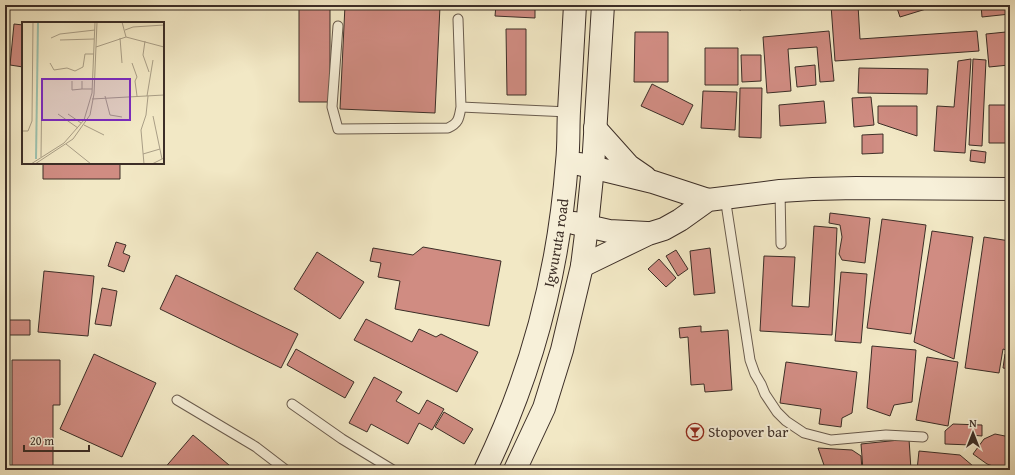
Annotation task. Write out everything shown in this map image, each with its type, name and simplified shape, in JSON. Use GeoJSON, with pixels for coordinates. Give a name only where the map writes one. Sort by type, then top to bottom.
{"type":"FeatureCollection","features":[{"type":"Feature","properties":{"kind":"main road","name":"Igwuruta road"},"geometry":{"type":"LineString","coordinates":[[485,470],[514,404],[530,359],[547,298],[560,220],[567,162],[575,5]]}},
{"type":"Feature","properties":{"kind":"main road","name":"Igwuruta road"},"geometry":{"type":"LineString","coordinates":[[515,470],[544,408],[562,350],[582,266],[593,167],[603,5]]}},
{"type":"Feature","properties":{"kind":"main road"},"geometry":{"type":"LineString","coordinates":[[595,128],[629,166],[653,182]]}},
{"type":"Feature","properties":{"kind":"main road"},"geometry":{"type":"LineString","coordinates":[[567,162],[593,167],[717,199],[780,191],[856,188],[1010,189]]}},
{"type":"Feature","properties":{"kind":"main road"},"geometry":{"type":"LineString","coordinates":[[582,266],[648,234],[664,228],[717,199]]}},
{"type":"Feature","properties":{"kind":"main road"},"geometry":{"type":"LineString","coordinates":[[560,220],[609,231],[648,234]]}},
{"type":"Feature","properties":{"kind":"lane"},"geometry":{"type":"LineString","coordinates":[[338,26],[332,107],[338,129],[448,128],[456,124],[459,120],[461,107],[458,19]]}},
{"type":"Feature","properties":{"kind":"lane"},"geometry":{"type":"LineString","coordinates":[[461,107],[569,112]]}},
{"type":"Feature","properties":{"kind":"lane"},"geometry":{"type":"LineString","coordinates":[[780,191],[781,244]]}},
{"type":"Feature","properties":{"kind":"lane"},"geometry":{"type":"LineString","coordinates":[[717,199],[750,360],[765,394],[777,412],[786,421],[804,433],[831,440],[886,435],[923,437]]}},
{"type":"Feature","properties":{"kind":"lane"},"geometry":{"type":"LineString","coordinates":[[178,400],[256,447],[286,470]]}},
{"type":"Feature","properties":{"kind":"lane"},"geometry":{"type":"LineString","coordinates":[[292,404],[342,439],[393,470]]}},
{"type":"Feature","properties":{"kind":"building"},"geometry":{"type":"Polygon","coordinates":[[[97,5],[127,5],[126,9],[97,5]]]}},
{"type":"Feature","properties":{"kind":"building"},"geometry":{"type":"Polygon","coordinates":[[[345,5],[440,6],[435,113],[340,109],[345,5]]]}},
{"type":"Feature","properties":{"kind":"building"},"geometry":{"type":"Polygon","coordinates":[[[496,5],[535,5],[535,18],[495,16],[496,5]]]}},
{"type":"Feature","properties":{"kind":"building"},"geometry":{"type":"Polygon","coordinates":[[[714,5],[742,5],[741,10],[714,5]]]}},
{"type":"Feature","properties":{"kind":"building"},"geometry":{"type":"Polygon","coordinates":[[[756,5],[780,5],[780,9],[756,8],[756,5]]]}},
{"type":"Feature","properties":{"kind":"building"},"geometry":{"type":"Polygon","coordinates":[[[831,5],[858,5],[860,39],[977,31],[979,51],[835,61],[831,5]]]}},
{"type":"Feature","properties":{"kind":"building"},"geometry":{"type":"Polygon","coordinates":[[[896,5],[939,5],[900,17],[896,5]]]}},
{"type":"Feature","properties":{"kind":"building"},"geometry":{"type":"Polygon","coordinates":[[[981,5],[1010,5],[1010,14],[982,17],[981,5]]]}},
{"type":"Feature","properties":{"kind":"building"},"geometry":{"type":"Polygon","coordinates":[[[299,8],[330,8],[330,102],[299,102],[299,8]]]}},
{"type":"Feature","properties":{"kind":"building"},"geometry":{"type":"Polygon","coordinates":[[[14,24],[22,25],[22,67],[10,65],[14,24]]]}},
{"type":"Feature","properties":{"kind":"building"},"geometry":{"type":"Polygon","coordinates":[[[506,29],[526,29],[526,95],[507,95],[506,29]]]}},
{"type":"Feature","properties":{"kind":"building"},"geometry":{"type":"Polygon","coordinates":[[[829,31],[834,81],[820,82],[817,47],[788,49],[791,91],[767,93],[763,37],[829,31]]]}},
{"type":"Feature","properties":{"kind":"building"},"geometry":{"type":"Polygon","coordinates":[[[635,32],[668,32],[668,82],[634,82],[635,32]]]}},
{"type":"Feature","properties":{"kind":"building"},"geometry":{"type":"Polygon","coordinates":[[[1006,32],[1009,65],[989,67],[986,34],[1006,32]]]}},
{"type":"Feature","properties":{"kind":"building"},"geometry":{"type":"Polygon","coordinates":[[[705,48],[738,48],[738,85],[705,85],[705,48]]]}},
{"type":"Feature","properties":{"kind":"building"},"geometry":{"type":"Polygon","coordinates":[[[741,55],[761,55],[761,81],[742,82],[741,55]]]}},
{"type":"Feature","properties":{"kind":"building"},"geometry":{"type":"Polygon","coordinates":[[[971,59],[965,153],[934,151],[937,106],[954,107],[958,61],[971,59]]]}},
{"type":"Feature","properties":{"kind":"building"},"geometry":{"type":"Polygon","coordinates":[[[973,59],[986,60],[982,146],[969,145],[973,59]]]}},
{"type":"Feature","properties":{"kind":"building"},"geometry":{"type":"Polygon","coordinates":[[[815,65],[816,85],[797,87],[795,67],[815,65]]]}},
{"type":"Feature","properties":{"kind":"building"},"geometry":{"type":"Polygon","coordinates":[[[859,68],[928,69],[927,94],[858,93],[859,68]]]}},
{"type":"Feature","properties":{"kind":"building"},"geometry":{"type":"Polygon","coordinates":[[[652,84],[693,105],[683,125],[641,106],[652,84]]]}},
{"type":"Feature","properties":{"kind":"building"},"geometry":{"type":"Polygon","coordinates":[[[740,88],[762,88],[761,138],[739,137],[740,88]]]}},
{"type":"Feature","properties":{"kind":"building"},"geometry":{"type":"Polygon","coordinates":[[[703,91],[737,92],[735,130],[701,128],[703,91]]]}},
{"type":"Feature","properties":{"kind":"building"},"geometry":{"type":"Polygon","coordinates":[[[871,97],[874,125],[854,127],[852,98],[871,97]]]}},
{"type":"Feature","properties":{"kind":"building"},"geometry":{"type":"Polygon","coordinates":[[[824,101],[826,123],[780,126],[779,105],[824,101]]]}},
{"type":"Feature","properties":{"kind":"building"},"geometry":{"type":"Polygon","coordinates":[[[989,105],[1010,105],[1010,143],[989,143],[989,105]]]}},
{"type":"Feature","properties":{"kind":"building"},"geometry":{"type":"Polygon","coordinates":[[[878,106],[917,106],[917,136],[878,123],[878,106]]]}},
{"type":"Feature","properties":{"kind":"building"},"geometry":{"type":"Polygon","coordinates":[[[883,134],[883,153],[862,154],[862,135],[883,134]]]}},
{"type":"Feature","properties":{"kind":"building"},"geometry":{"type":"Polygon","coordinates":[[[971,150],[986,152],[985,163],[970,161],[971,150]]]}},
{"type":"Feature","properties":{"kind":"building"},"geometry":{"type":"Polygon","coordinates":[[[43,164],[120,164],[120,179],[43,179],[43,164]]]}},
{"type":"Feature","properties":{"kind":"building"},"geometry":{"type":"Polygon","coordinates":[[[830,213],[870,218],[865,263],[842,260],[839,254],[842,237],[840,225],[829,223],[830,213]]]}},
{"type":"Feature","properties":{"kind":"building"},"geometry":{"type":"Polygon","coordinates":[[[882,219],[926,225],[911,334],[867,328],[882,219]]]}},
{"type":"Feature","properties":{"kind":"building"},"geometry":{"type":"Polygon","coordinates":[[[814,226],[837,228],[832,335],[760,331],[764,256],[795,257],[792,306],[809,307],[814,226]]]}},
{"type":"Feature","properties":{"kind":"building"},"geometry":{"type":"Polygon","coordinates":[[[932,231],[973,237],[954,359],[914,342],[932,231]]]}},
{"type":"Feature","properties":{"kind":"building"},"geometry":{"type":"Polygon","coordinates":[[[984,237],[1010,241],[1010,325],[1006,350],[1003,349],[999,373],[965,368],[984,237]]]}},
{"type":"Feature","properties":{"kind":"building"},"geometry":{"type":"Polygon","coordinates":[[[116,242],[126,245],[123,253],[130,256],[124,272],[108,266],[116,242]]]}},
{"type":"Feature","properties":{"kind":"building"},"geometry":{"type":"Polygon","coordinates":[[[423,247],[501,261],[489,326],[395,309],[400,281],[378,277],[381,263],[370,261],[373,248],[413,255],[423,247]]]}},
{"type":"Feature","properties":{"kind":"building"},"geometry":{"type":"Polygon","coordinates":[[[710,248],[715,293],[694,295],[690,251],[710,248]]]}},
{"type":"Feature","properties":{"kind":"building"},"geometry":{"type":"Polygon","coordinates":[[[676,250],[688,269],[678,276],[666,256],[676,250]]]}},
{"type":"Feature","properties":{"kind":"building"},"geometry":{"type":"Polygon","coordinates":[[[317,252],[364,282],[340,319],[294,289],[317,252]]]}},
{"type":"Feature","properties":{"kind":"building"},"geometry":{"type":"Polygon","coordinates":[[[659,259],[676,278],[666,287],[648,269],[659,259]]]}},
{"type":"Feature","properties":{"kind":"building"},"geometry":{"type":"Polygon","coordinates":[[[44,271],[94,276],[88,336],[38,332],[44,271]]]}},
{"type":"Feature","properties":{"kind":"building"},"geometry":{"type":"Polygon","coordinates":[[[841,272],[867,274],[861,343],[835,341],[841,272]]]}},
{"type":"Feature","properties":{"kind":"building"},"geometry":{"type":"Polygon","coordinates":[[[176,275],[298,334],[281,368],[160,309],[176,275]]]}},
{"type":"Feature","properties":{"kind":"building"},"geometry":{"type":"Polygon","coordinates":[[[102,288],[117,291],[111,326],[95,324],[102,288]]]}},
{"type":"Feature","properties":{"kind":"building"},"geometry":{"type":"Polygon","coordinates":[[[366,319],[412,342],[419,329],[436,337],[441,334],[478,352],[457,392],[354,340],[366,319]]]}},
{"type":"Feature","properties":{"kind":"building"},"geometry":{"type":"Polygon","coordinates":[[[5,320],[30,320],[30,335],[5,335],[5,320]]]}},
{"type":"Feature","properties":{"kind":"building"},"geometry":{"type":"Polygon","coordinates":[[[701,326],[701,332],[728,330],[732,390],[705,392],[704,384],[691,385],[688,337],[680,338],[679,328],[701,326]]]}},
{"type":"Feature","properties":{"kind":"building"},"geometry":{"type":"Polygon","coordinates":[[[872,346],[916,350],[912,402],[894,405],[890,416],[867,408],[872,346]]]}},
{"type":"Feature","properties":{"kind":"building"},"geometry":{"type":"Polygon","coordinates":[[[296,349],[354,382],[345,398],[287,365],[296,349]]]}},
{"type":"Feature","properties":{"kind":"building"},"geometry":{"type":"Polygon","coordinates":[[[94,354],[156,383],[122,457],[60,429],[94,354]]]}},
{"type":"Feature","properties":{"kind":"building"},"geometry":{"type":"Polygon","coordinates":[[[1005,354],[1010,354],[1010,369],[1003,368],[1005,354]]]}},
{"type":"Feature","properties":{"kind":"building"},"geometry":{"type":"Polygon","coordinates":[[[927,357],[958,362],[948,426],[916,420],[927,357]]]}},
{"type":"Feature","properties":{"kind":"building"},"geometry":{"type":"Polygon","coordinates":[[[12,360],[60,360],[60,405],[53,405],[53,470],[12,470],[12,360]]]}},
{"type":"Feature","properties":{"kind":"building"},"geometry":{"type":"Polygon","coordinates":[[[786,362],[857,372],[852,413],[842,418],[841,427],[819,424],[821,409],[780,403],[786,362]]]}},
{"type":"Feature","properties":{"kind":"building"},"geometry":{"type":"Polygon","coordinates":[[[374,377],[402,392],[396,401],[419,414],[427,400],[444,409],[432,430],[419,423],[408,444],[371,424],[367,432],[349,423],[374,377]]]}},
{"type":"Feature","properties":{"kind":"building"},"geometry":{"type":"Polygon","coordinates":[[[444,412],[473,429],[464,444],[435,427],[444,412]]]}},
{"type":"Feature","properties":{"kind":"building"},"geometry":{"type":"Polygon","coordinates":[[[953,424],[982,425],[982,436],[971,435],[971,445],[945,444],[945,431],[953,424]]]}},
{"type":"Feature","properties":{"kind":"building"},"geometry":{"type":"Polygon","coordinates":[[[995,434],[1010,437],[1010,470],[1005,470],[987,464],[973,454],[984,439],[995,434]]]}},
{"type":"Feature","properties":{"kind":"building"},"geometry":{"type":"Polygon","coordinates":[[[193,435],[235,470],[163,470],[193,435]]]}},
{"type":"Feature","properties":{"kind":"building"},"geometry":{"type":"Polygon","coordinates":[[[909,439],[911,470],[863,470],[861,444],[909,439]]]}},
{"type":"Feature","properties":{"kind":"building"},"geometry":{"type":"Polygon","coordinates":[[[818,448],[852,450],[861,456],[862,470],[825,470],[818,448]]]}},
{"type":"Feature","properties":{"kind":"building"},"geometry":{"type":"Polygon","coordinates":[[[919,451],[960,455],[973,466],[972,470],[917,470],[919,451]]]}},
{"type":"Feature","properties":{"kind":"place","name":"Stopover bar"},"geometry":{"type":"Point","coordinates":[695,432]}}]}
